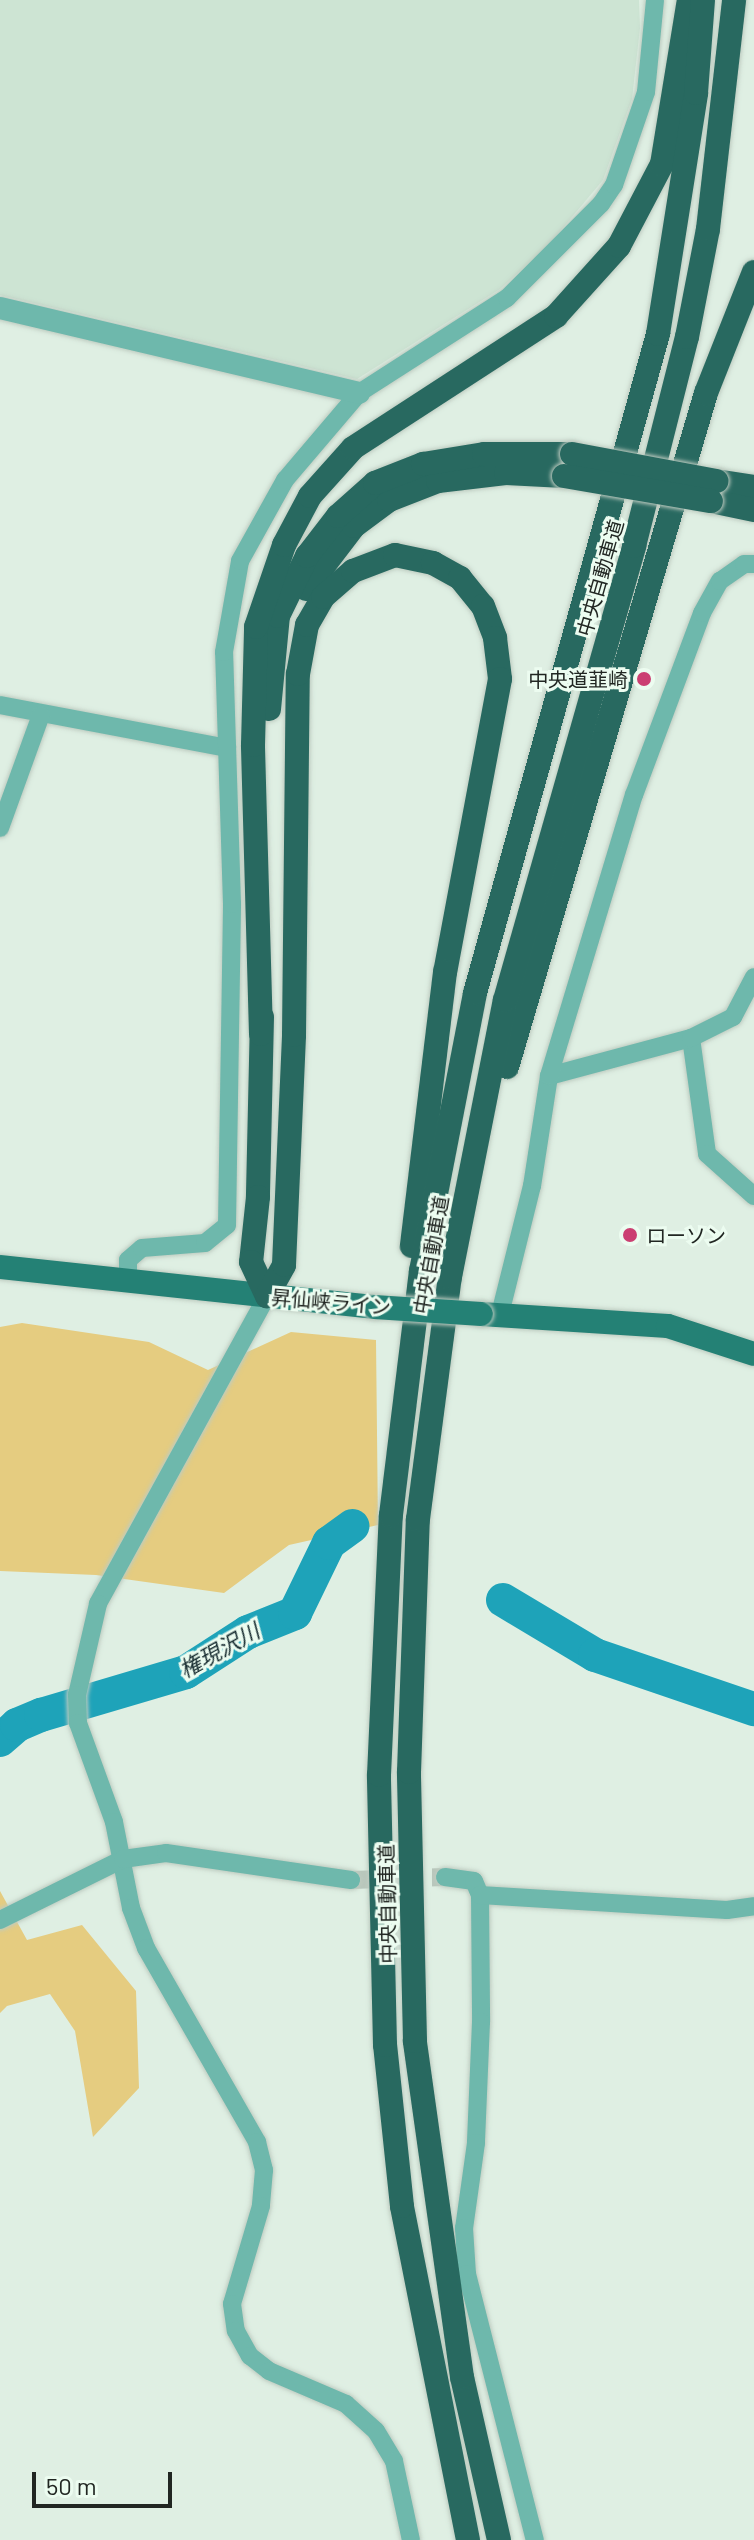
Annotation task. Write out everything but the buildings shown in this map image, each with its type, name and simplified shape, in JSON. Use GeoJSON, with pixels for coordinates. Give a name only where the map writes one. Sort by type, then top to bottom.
{"type":"FeatureCollection","features":[{"type":"Feature","properties":{"kind":"highway"},"geometry":{"type":"LineString","coordinates":[[261,1034],[253,745],[256,627],[284,545],[310,496],[353,448],[556,316],[619,246],[662,164],[689,0]]}},
{"type":"Feature","properties":{"kind":"highway","name":"中央自動車道"},"geometry":{"type":"LineString","coordinates":[[468,2540],[402,2206],[385,2045],[379,1915],[382,1648],[405,1380],[475,993],[658,334],[696,93],[703,0]]}},
{"type":"Feature","properties":{"kind":"highway","name":"中央自動車道"},"geometry":{"type":"LineString","coordinates":[[499,2540],[462,2377],[433,2199],[415,2041],[409,1913],[411,1649],[418,1519],[464,1204],[517,955],[634,546],[687,337],[708,229],[734,0]]}},
{"type":"Feature","properties":{"kind":"highway"},"geometry":{"type":"LineString","coordinates":[[464,1204],[706,393],[754,272]]}},
{"type":"Feature","properties":{"kind":"highway"},"geometry":{"type":"LineString","coordinates":[[267,1296],[251,1262],[258,1197],[266,732],[278,616],[307,556],[338,516],[375,483],[423,464],[484,454],[568,465],[714,491],[754,510]]}},
{"type":"Feature","properties":{"kind":"highway"},"geometry":{"type":"LineString","coordinates":[[294,1035],[281,690],[291,621],[313,574],[354,526],[389,500],[438,481],[568,465]]}},
{"type":"Feature","properties":{"kind":"highway"},"geometry":{"type":"LineString","coordinates":[[714,491],[754,487]]}},
{"type":"Feature","properties":{"kind":"highway"},"geometry":{"type":"LineString","coordinates":[[267,1296],[284,1265],[294,1035],[298,674],[307,625],[323,597],[353,571],[395,555],[433,563],[460,578],[483,606],[495,638],[500,679],[435,1047],[415,1197],[405,1380]]}},
{"type":"Feature","properties":{"kind":"main road","name":"昇仙峡ライン"},"geometry":{"type":"LineString","coordinates":[[0,1267],[128,1277],[375,1307],[668,1326],[754,1354]]}},
{"type":"Feature","properties":{"kind":"street"},"geometry":{"type":"LineString","coordinates":[[128,1277],[128,1260],[142,1248],[205,1243],[227,1225],[232,904],[224,652],[240,561],[285,480],[359,393],[507,298],[601,204],[614,185],[646,92],[655,0]]}},
{"type":"Feature","properties":{"kind":"street"},"geometry":{"type":"LineString","coordinates":[[0,308],[359,393]]}},
{"type":"Feature","properties":{"kind":"street"},"geometry":{"type":"LineString","coordinates":[[490,1314],[532,1186],[549,1076],[634,795],[702,613],[720,581],[744,564],[754,564]]}},
{"type":"Feature","properties":{"kind":"street"},"geometry":{"type":"LineString","coordinates":[[0,705],[227,748]]}},
{"type":"Feature","properties":{"kind":"street"},"geometry":{"type":"LineString","coordinates":[[0,828],[41,715]]}},
{"type":"Feature","properties":{"kind":"street"},"geometry":{"type":"LineString","coordinates":[[549,1076],[691,1038],[733,1017],[754,977]]}},
{"type":"Feature","properties":{"kind":"street"},"geometry":{"type":"LineString","coordinates":[[691,1038],[707,1154],[754,1196]]}},
{"type":"Feature","properties":{"kind":"street"},"geometry":{"type":"LineString","coordinates":[[267,1296],[98,1604],[77,1695],[78,1723],[123,1859],[131,1908],[146,1948],[257,2142],[264,2170],[261,2206],[232,2304],[236,2331],[250,2356],[269,2371],[346,2404],[376,2431],[394,2461],[411,2540]]}},
{"type":"Feature","properties":{"kind":"street"},"geometry":{"type":"LineString","coordinates":[[0,1920],[123,1859],[193,1854],[351,1880]]}},
{"type":"Feature","properties":{"kind":"street"},"geometry":{"type":"LineString","coordinates":[[445,1877],[474,1881],[480,1895],[481,2022],[476,2143],[464,2228],[467,2274],[535,2540]]}},
{"type":"Feature","properties":{"kind":"street"},"geometry":{"type":"LineString","coordinates":[[480,1895],[727,1910],[754,1906]]}},
{"type":"Feature","properties":{"kind":"shaded area"},"geometry":{"type":"Polygon","coordinates":[[[0,0],[639,0],[640,28],[632,99],[603,180],[546,248],[500,289],[357,379],[0,295],[0,0]]]}},
{"type":"Feature","properties":{"kind":"shaded area"},"geometry":{"type":"Polygon","coordinates":[[[22,1323],[149,1342],[208,1370],[291,1332],[376,1340],[378,1525],[289,1545],[224,1593],[96,1575],[0,1571],[0,1327],[22,1323]]]}},
{"type":"Feature","properties":{"kind":"shaded area"},"geometry":{"type":"Polygon","coordinates":[[[0,1891],[27,1940],[82,1925],[136,1991],[139,2088],[93,2137],[75,2031],[50,1994],[7,2006],[0,2013],[0,1891]]]}},
{"type":"Feature","properties":{"kind":"waterway","name":"権現沢川"},"geometry":{"type":"LineString","coordinates":[[0,1740],[17,1725],[41,1715],[186,1672],[248,1632],[295,1613],[329,1543],[352,1526]]}},
{"type":"Feature","properties":{"kind":"waterway","name":"権現沢川"},"geometry":{"type":"LineString","coordinates":[[503,1600],[595,1655],[754,1709]]}},
{"type":"Feature","properties":{"kind":"tunnel"},"geometry":{"type":"LineString","coordinates":[[351,1880],[445,1877]]}},
{"type":"Feature","properties":{"kind":"place","name":"中央道韮崎"},"geometry":{"type":"Point","coordinates":[644,679]}},
{"type":"Feature","properties":{"kind":"place","name":"ローソン"},"geometry":{"type":"Point","coordinates":[630,1235]}}]}
